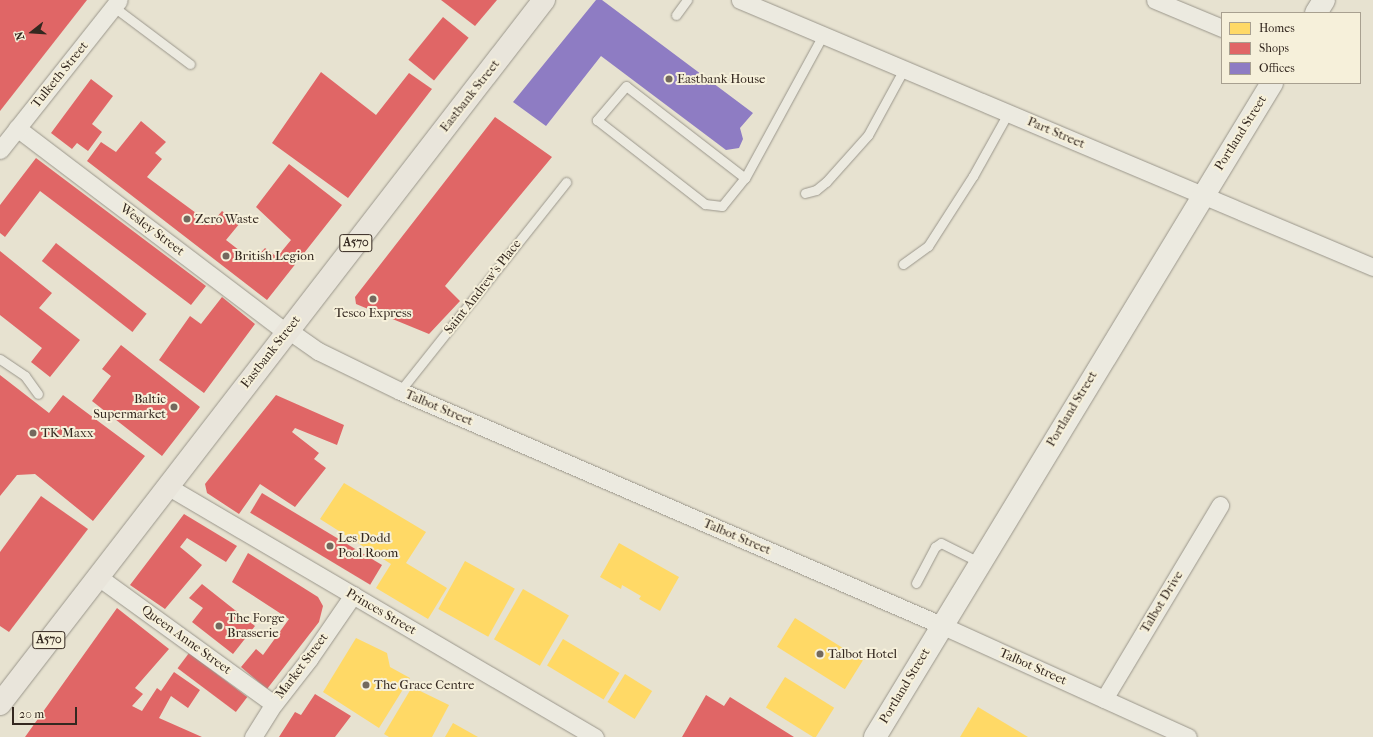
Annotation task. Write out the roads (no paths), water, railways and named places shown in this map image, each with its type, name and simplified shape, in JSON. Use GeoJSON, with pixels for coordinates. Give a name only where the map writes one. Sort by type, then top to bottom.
{"type":"FeatureCollection","features":[{"type":"Feature","properties":{"kind":"highway","name":"Eastbank Street"},"geometry":{"type":"LineString","coordinates":[[0,704],[97,576],[544,0]]}},
{"type":"Feature","properties":{"kind":"street","name":"Part Street"},"geometry":{"type":"LineString","coordinates":[[740,0],[1373,267]]}},
{"type":"Feature","properties":{"kind":"street"},"geometry":{"type":"LineString","coordinates":[[1155,0],[1221,28]]}},
{"type":"Feature","properties":{"kind":"street"},"geometry":{"type":"LineString","coordinates":[[1317,12],[1324,0]]}},
{"type":"Feature","properties":{"kind":"street","name":"Tulketh Street"},"geometry":{"type":"LineString","coordinates":[[0,150],[117,4]]}},
{"type":"Feature","properties":{"kind":"street","name":"Portland Street"},"geometry":{"type":"LineString","coordinates":[[875,737],[979,562],[1271,84]]}},
{"type":"Feature","properties":{"kind":"street","name":"Wesley Street"},"geometry":{"type":"LineString","coordinates":[[18,128],[287,331]]}},
{"type":"Feature","properties":{"kind":"street","name":"Talbot Street"},"geometry":{"type":"LineString","coordinates":[[287,331],[318,351],[400,391],[941,625],[1188,737]]}},
{"type":"Feature","properties":{"kind":"street","name":"Princes Street"},"geometry":{"type":"LineString","coordinates":[[167,486],[595,737]]}},
{"type":"Feature","properties":{"kind":"street","name":"Talbot Drive"},"geometry":{"type":"LineString","coordinates":[[1104,699],[1220,505]]}},
{"type":"Feature","properties":{"kind":"street","name":"Queen Anne Street"},"geometry":{"type":"LineString","coordinates":[[97,576],[274,704]]}},
{"type":"Feature","properties":{"kind":"street","name":"Market Street"},"geometry":{"type":"LineString","coordinates":[[253,737],[274,704],[309,658],[352,595]]}},
{"type":"Feature","properties":{"kind":"lane"},"geometry":{"type":"LineString","coordinates":[[676,15],[686,0]]}},
{"type":"Feature","properties":{"kind":"lane"},"geometry":{"type":"LineString","coordinates":[[117,4],[190,64]]}},
{"type":"Feature","properties":{"kind":"lane"},"geometry":{"type":"LineString","coordinates":[[745,178],[626,86],[597,120],[705,204],[722,206],[745,178],[823,35]]}},
{"type":"Feature","properties":{"kind":"lane"},"geometry":{"type":"LineString","coordinates":[[805,192],[816,190],[826,182],[860,144],[882,113],[904,69]]}},
{"type":"Feature","properties":{"kind":"lane"},"geometry":{"type":"LineString","coordinates":[[904,264],[928,246],[973,176],[1008,113]]}},
{"type":"Feature","properties":{"kind":"lane","name":"Saint Andrew's Place"},"geometry":{"type":"LineString","coordinates":[[400,391],[566,182]]}},
{"type":"Feature","properties":{"kind":"lane"},"geometry":{"type":"LineString","coordinates":[[0,359],[25,376],[38,394]]}},
{"type":"Feature","properties":{"kind":"lane"},"geometry":{"type":"LineString","coordinates":[[916,583],[935,547],[941,543],[979,562]]}},
{"type":"Feature","properties":{"kind":"place","name":"Eastbank House"},"geometry":{"type":"Point","coordinates":[669,79]}},
{"type":"Feature","properties":{"kind":"place","name":"Zero Waste"},"geometry":{"type":"Point","coordinates":[187,219]}},
{"type":"Feature","properties":{"kind":"place","name":"British Legion"},"geometry":{"type":"Point","coordinates":[226,256]}},
{"type":"Feature","properties":{"kind":"place","name":"Tesco Express"},"geometry":{"type":"Point","coordinates":[373,299]}},
{"type":"Feature","properties":{"kind":"place","name":"Baltic Supermarket"},"geometry":{"type":"Point","coordinates":[174,407]}},
{"type":"Feature","properties":{"kind":"place","name":"TK Maxx"},"geometry":{"type":"Point","coordinates":[33,433]}},
{"type":"Feature","properties":{"kind":"place","name":"Les Dodd Pool Room"},"geometry":{"type":"Point","coordinates":[330,546]}},
{"type":"Feature","properties":{"kind":"place","name":"The Forge Brasserie"},"geometry":{"type":"Point","coordinates":[219,626]}},
{"type":"Feature","properties":{"kind":"place","name":"Talbot Hotel"},"geometry":{"type":"Point","coordinates":[820,654]}},
{"type":"Feature","properties":{"kind":"place","name":"The Grace Centre"},"geometry":{"type":"Point","coordinates":[366,685]}}]}
